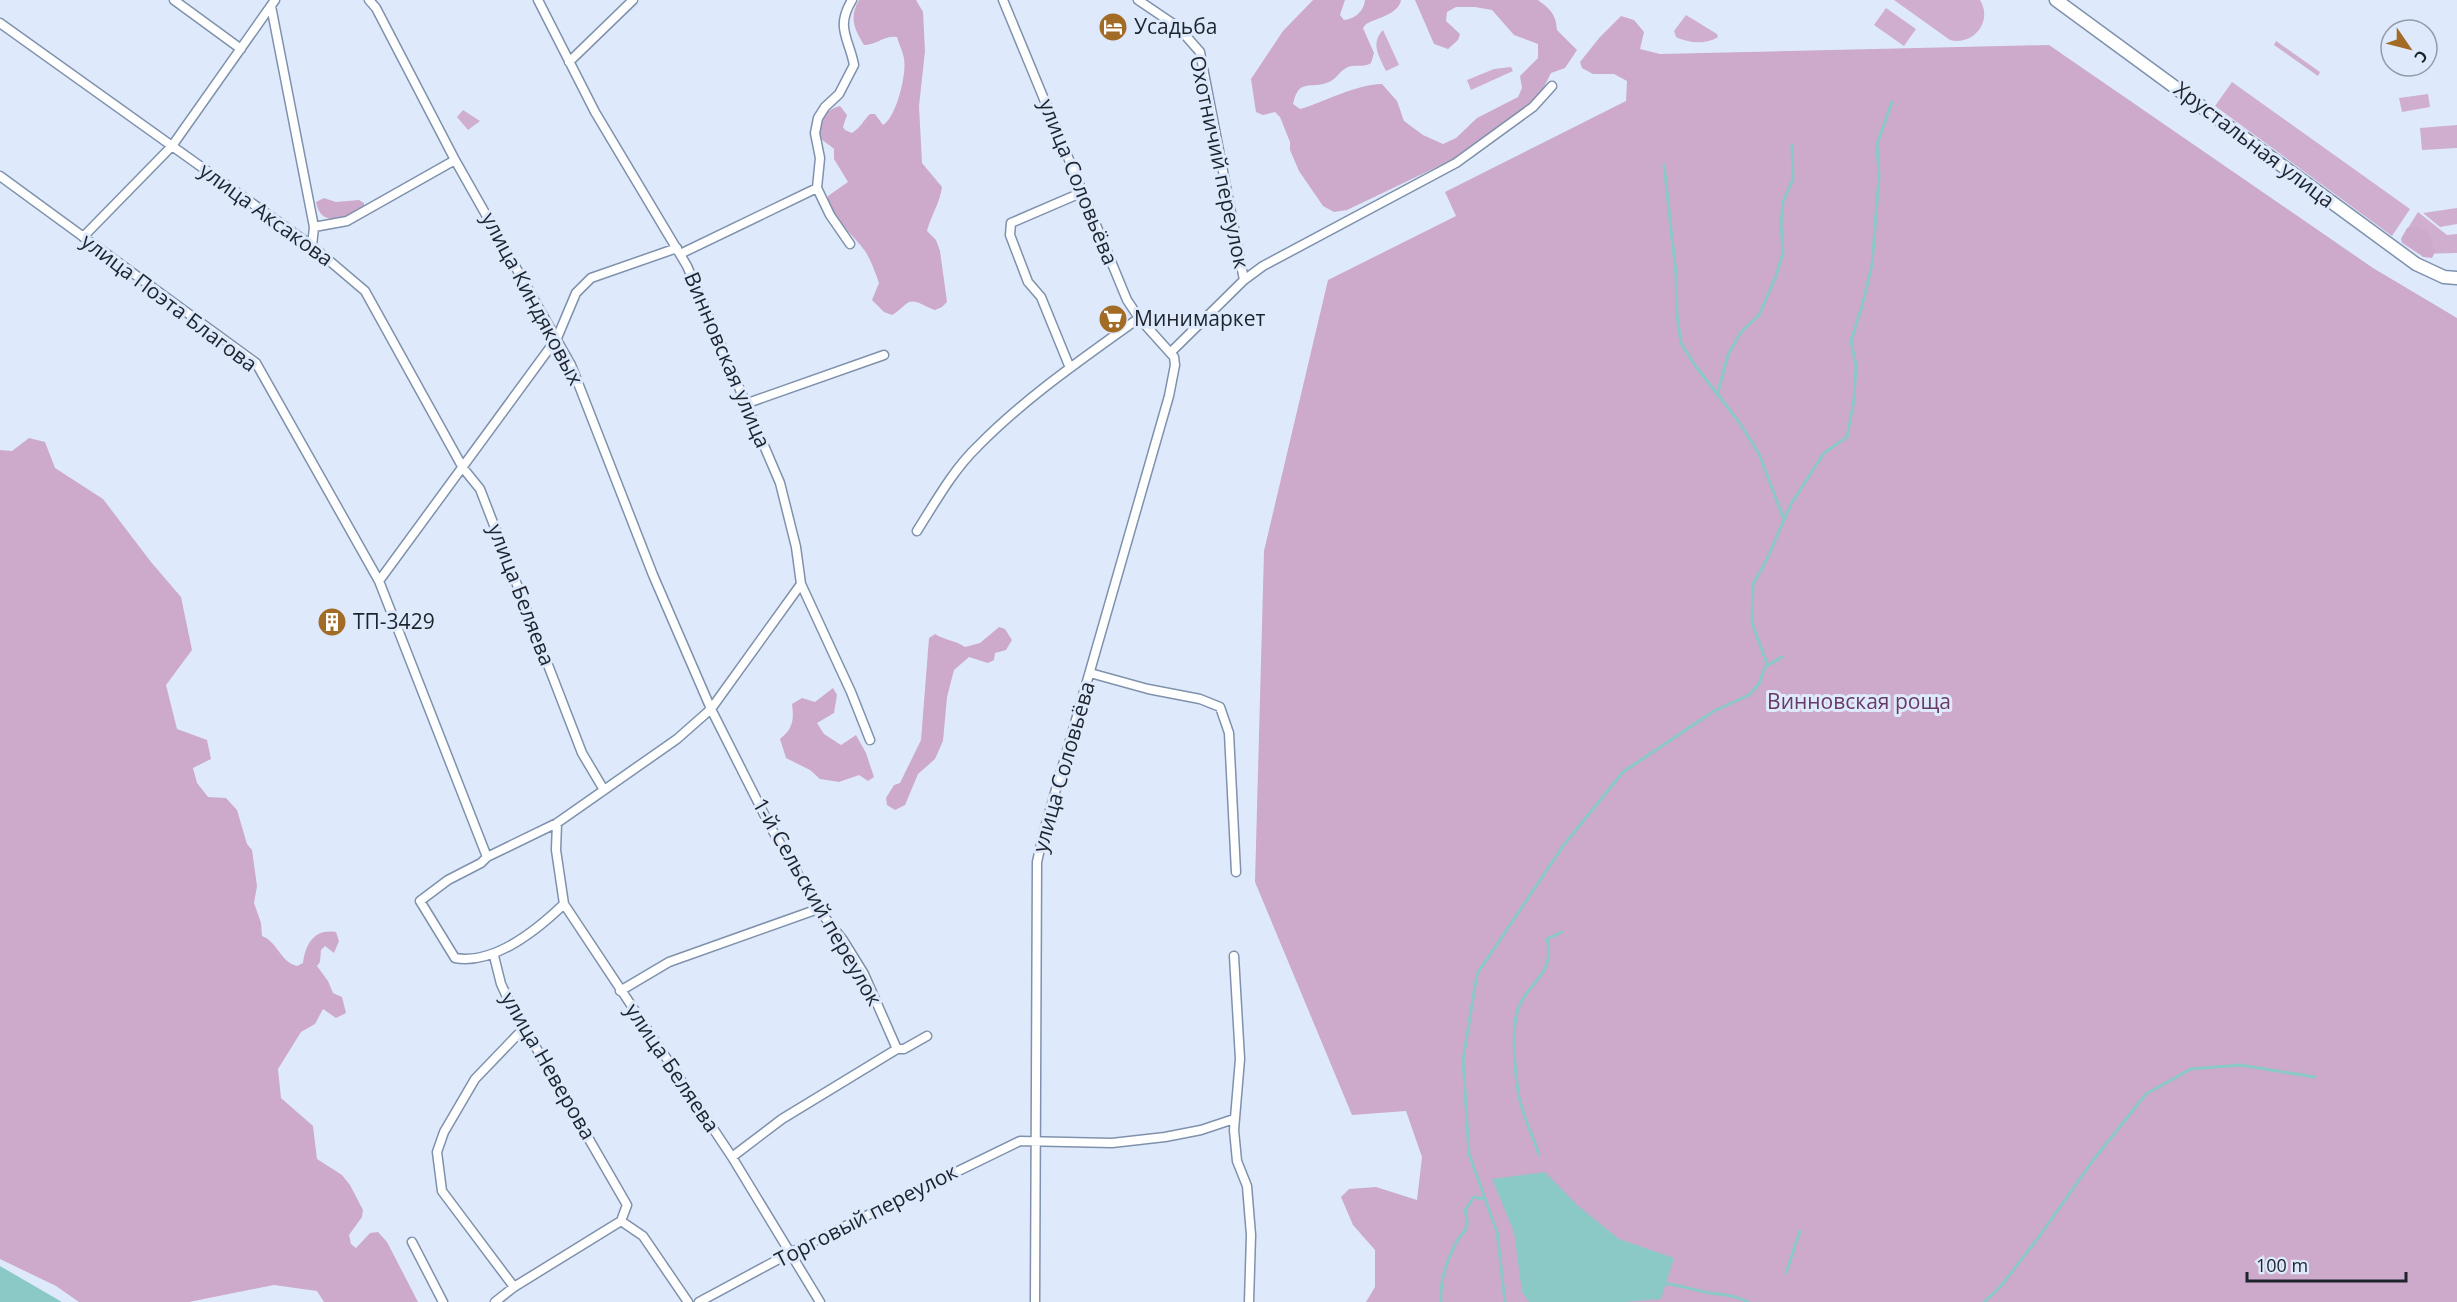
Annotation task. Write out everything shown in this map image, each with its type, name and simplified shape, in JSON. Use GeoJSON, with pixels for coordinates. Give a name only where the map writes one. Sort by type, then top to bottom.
{"type":"FeatureCollection","features":[{"type":"Feature","properties":{"kind":"main road","name":"Хрустальная улица"},"geometry":{"type":"LineString","coordinates":[[2056,0],[2416,264],[2444,277],[2457,278]]}},
{"type":"Feature","properties":{"kind":"street"},"geometry":{"type":"LineString","coordinates":[[174,0],[241,49]]}},
{"type":"Feature","properties":{"kind":"street","name":"улица Киндяковых"},"geometry":{"type":"LineString","coordinates":[[369,0],[376,8],[455,160],[572,365],[653,575],[711,709]]}},
{"type":"Feature","properties":{"kind":"street","name":"Винновская улица"},"geometry":{"type":"LineString","coordinates":[[538,0],[594,112],[636,185],[678,251],[780,483],[796,547],[801,584],[851,692],[870,740]]}},
{"type":"Feature","properties":{"kind":"street"},"geometry":{"type":"LineString","coordinates":[[569,62],[633,0]]}},
{"type":"Feature","properties":{"kind":"street"},"geometry":{"type":"LineString","coordinates":[[850,244],[830,215],[817,188],[820,158],[815,133],[818,118],[825,107],[839,94],[854,65],[843,32],[844,13],[852,0]]}},
{"type":"Feature","properties":{"kind":"street","name":"улица Соловьёва"},"geometry":{"type":"LineString","coordinates":[[1003,0],[1126,300],[1139,318],[1172,352],[1175,365],[1037,862],[1035,1302]]}},
{"type":"Feature","properties":{"kind":"street","name":"Охотничий переулок"},"geometry":{"type":"LineString","coordinates":[[1138,0],[1178,27],[1200,52],[1244,280]]}},
{"type":"Feature","properties":{"kind":"street"},"geometry":{"type":"LineString","coordinates":[[83,237],[172,146],[273,3]]}},
{"type":"Feature","properties":{"kind":"street"},"geometry":{"type":"LineString","coordinates":[[273,3],[314,227],[312,246]]}},
{"type":"Feature","properties":{"kind":"street","name":"улица Аксакова"},"geometry":{"type":"LineString","coordinates":[[0,23],[312,246],[365,291],[463,468]]}},
{"type":"Feature","properties":{"kind":"street"},"geometry":{"type":"LineString","coordinates":[[1172,352],[1244,280],[1263,266],[1456,163],[1533,107],[1552,86]]}},
{"type":"Feature","properties":{"kind":"street"},"geometry":{"type":"LineString","coordinates":[[314,227],[347,221],[455,160]]}},
{"type":"Feature","properties":{"kind":"street","name":"улица Поэта Благова"},"geometry":{"type":"LineString","coordinates":[[0,176],[256,363],[379,581]]}},
{"type":"Feature","properties":{"kind":"street"},"geometry":{"type":"LineString","coordinates":[[487,857],[379,581],[557,338],[576,293],[591,279],[678,251],[817,188]]}},
{"type":"Feature","properties":{"kind":"street"},"geometry":{"type":"LineString","coordinates":[[1070,368],[1041,297],[1028,282],[1010,235],[1011,224],[1083,192]]}},
{"type":"Feature","properties":{"kind":"street"},"geometry":{"type":"LineString","coordinates":[[917,531],[954,473],[977,446],[1070,368],[1139,318]]}},
{"type":"Feature","properties":{"kind":"street"},"geometry":{"type":"LineString","coordinates":[[745,404],[884,356]]}},
{"type":"Feature","properties":{"kind":"street","name":"улица Беляева"},"geometry":{"type":"LineString","coordinates":[[463,468],[480,489],[582,753],[604,790]]}},
{"type":"Feature","properties":{"kind":"street"},"geometry":{"type":"LineString","coordinates":[[564,904],[547,921],[494,956],[463,960],[454,958],[420,901],[448,880],[481,863],[487,857],[557,823],[677,739],[711,709],[801,584]]}},
{"type":"Feature","properties":{"kind":"street"},"geometry":{"type":"LineString","coordinates":[[1090,673],[1148,689],[1200,699],[1220,707],[1229,733],[1236,872]]}},
{"type":"Feature","properties":{"kind":"street","name":"1-й Сельский переулок"},"geometry":{"type":"LineString","coordinates":[[711,709],[770,826],[818,909],[843,940],[864,974],[897,1049]]}},
{"type":"Feature","properties":{"kind":"street","name":"улица Беляева"},"geometry":{"type":"LineString","coordinates":[[557,823],[556,850],[564,904],[732,1157],[792,1252],[820,1302]]}},
{"type":"Feature","properties":{"kind":"street"},"geometry":{"type":"LineString","coordinates":[[620,991],[669,962],[818,909]]}},
{"type":"Feature","properties":{"kind":"street","name":"улица Неверова"},"geometry":{"type":"LineString","coordinates":[[494,956],[501,984],[627,1205],[621,1221]]}},
{"type":"Feature","properties":{"kind":"street"},"geometry":{"type":"LineString","coordinates":[[1234,956],[1240,1059],[1238,1100],[1234,1119],[1237,1161],[1247,1186],[1251,1235],[1249,1302]]}},
{"type":"Feature","properties":{"kind":"street"},"geometry":{"type":"LineString","coordinates":[[514,1287],[442,1191],[437,1152],[444,1132],[475,1079],[525,1027]]}},
{"type":"Feature","properties":{"kind":"street"},"geometry":{"type":"LineString","coordinates":[[732,1157],[782,1119],[897,1049],[904,1049],[927,1036]]}},
{"type":"Feature","properties":{"kind":"street","name":"Торговый переулок"},"geometry":{"type":"LineString","coordinates":[[699,1302],[792,1252],[995,1151],[1020,1141],[1112,1143],[1200,1130],[1234,1119]]}},
{"type":"Feature","properties":{"kind":"street"},"geometry":{"type":"LineString","coordinates":[[495,1302],[514,1287],[621,1221],[643,1236],[688,1302]]}},
{"type":"Feature","properties":{"kind":"street"},"geometry":{"type":"LineString","coordinates":[[412,1242],[443,1302]]}},
{"type":"Feature","properties":{"kind":"shaded area"},"geometry":{"type":"Polygon","coordinates":[[[1894,0],[1980,0],[1983,8],[1983,23],[1973,36],[1959,41],[1950,40],[1894,0]]]}},
{"type":"Feature","properties":{"kind":"shaded area"},"geometry":{"type":"Polygon","coordinates":[[[1886,8],[1916,29],[1904,46],[1874,25],[1886,8]]]}},
{"type":"Feature","properties":{"kind":"shaded area"},"geometry":{"type":"Polygon","coordinates":[[[1686,15],[1717,34],[1718,37],[1697,42],[1676,37],[1674,31],[1686,15]]]}},
{"type":"Feature","properties":{"kind":"shaded area"},"geometry":{"type":"Polygon","coordinates":[[[1383,30],[1399,65],[1386,71],[1376,45],[1383,30]]]}},
{"type":"Feature","properties":{"kind":"shaded area"},"geometry":{"type":"Polygon","coordinates":[[[2276,41],[2320,72],[2318,76],[2274,45],[2276,41]]]}},
{"type":"Feature","properties":{"kind":"shaded area"},"geometry":{"type":"Polygon","coordinates":[[[1511,67],[1513,71],[1471,90],[1467,80],[1494,69],[1511,67]]]}},
{"type":"Feature","properties":{"kind":"shaded area"},"geometry":{"type":"Polygon","coordinates":[[[2232,82],[2410,209],[2392,236],[2215,106],[2232,82]]]}},
{"type":"Feature","properties":{"kind":"shaded area"},"geometry":{"type":"Polygon","coordinates":[[[2428,94],[2430,107],[2402,112],[2399,98],[2428,94]]]}},
{"type":"Feature","properties":{"kind":"shaded area"},"geometry":{"type":"Polygon","coordinates":[[[463,110],[480,121],[468,130],[457,117],[463,110]]]}},
{"type":"Feature","properties":{"kind":"shaded area"},"geometry":{"type":"Polygon","coordinates":[[[2457,125],[2457,148],[2422,150],[2420,128],[2457,125]]]}},
{"type":"Feature","properties":{"kind":"shaded area"},"geometry":{"type":"Polygon","coordinates":[[[2457,208],[2457,224],[2440,227],[2423,213],[2457,208]]]}},
{"type":"Feature","properties":{"kind":"shaded area"},"geometry":{"type":"Polygon","coordinates":[[[2418,212],[2447,235],[2457,234],[2457,253],[2419,254],[2402,243],[2401,239],[2418,212]]]}},
{"type":"Feature","properties":{"kind":"shaded area"},"geometry":{"type":"Polygon","coordinates":[[[1545,1172],[1577,1205],[1619,1239],[1674,1258],[1661,1299],[1623,1302],[1529,1302],[1522,1292],[1514,1232],[1492,1179],[1545,1172]]]}},
{"type":"Feature","properties":{"kind":"shaded area"},"geometry":{"type":"Polygon","coordinates":[[[0,1266],[62,1302],[0,1302],[0,1266]]]}},
{"type":"Feature","properties":{"kind":"green space"},"geometry":{"type":"Polygon","coordinates":[[[859,0],[916,0],[923,12],[925,51],[919,106],[922,163],[942,187],[927,231],[936,240],[940,251],[947,302],[935,310],[912,301],[892,315],[884,312],[872,300],[879,283],[871,262],[836,217],[829,203],[828,196],[848,182],[834,159],[834,149],[818,136],[819,121],[831,110],[840,106],[847,115],[843,127],[845,130],[852,133],[870,114],[875,114],[883,125],[888,121],[896,105],[904,75],[904,59],[897,37],[888,37],[864,45],[854,23],[854,12],[859,0]]]}},
{"type":"Feature","properties":{"kind":"green space"},"geometry":{"type":"Polygon","coordinates":[[[1313,0],[1345,0],[1340,15],[1344,20],[1358,14],[1365,0],[1401,0],[1392,12],[1366,24],[1363,28],[1374,53],[1371,63],[1348,67],[1329,82],[1302,87],[1298,90],[1293,104],[1300,109],[1351,90],[1382,84],[1397,101],[1404,121],[1423,135],[1443,144],[1456,138],[1477,118],[1518,97],[1522,88],[1520,76],[1538,58],[1538,44],[1514,35],[1492,10],[1456,7],[1447,12],[1446,21],[1460,34],[1458,40],[1448,49],[1434,44],[1415,0],[1538,0],[1552,12],[1557,30],[1577,50],[1565,68],[1551,73],[1538,99],[1460,156],[1347,210],[1334,212],[1323,206],[1299,171],[1280,117],[1275,112],[1263,115],[1256,112],[1251,79],[1283,31],[1313,0]]]}},
{"type":"Feature","properties":{"kind":"green space","name":"Винновская роща"},"geometry":{"type":"Polygon","coordinates":[[[1621,16],[1634,20],[1644,32],[1640,49],[1660,54],[2049,45],[2373,268],[2457,318],[2457,1302],[1366,1302],[1375,1287],[1375,1250],[1353,1225],[1341,1197],[1349,1189],[1376,1187],[1417,1200],[1422,1157],[1406,1111],[1352,1115],[1255,882],[1264,551],[1328,280],[1456,216],[1445,192],[1626,101],[1627,81],[1614,74],[1593,74],[1582,68],[1580,62],[1621,16]]]}},
{"type":"Feature","properties":{"kind":"green space"},"geometry":{"type":"Polygon","coordinates":[[[324,198],[336,202],[359,200],[364,203],[364,207],[344,217],[329,219],[319,211],[316,202],[324,198]]]}},
{"type":"Feature","properties":{"kind":"green space"},"geometry":{"type":"Polygon","coordinates":[[[2418,226],[2428,232],[2435,252],[2432,258],[2423,257],[2401,239],[2407,228],[2418,226]]]}},
{"type":"Feature","properties":{"kind":"green space"},"geometry":{"type":"Polygon","coordinates":[[[29,438],[45,442],[55,468],[103,499],[181,597],[192,650],[166,685],[177,729],[207,740],[211,759],[193,768],[197,783],[208,797],[226,798],[237,810],[247,844],[252,850],[257,886],[254,903],[261,923],[262,936],[272,943],[291,964],[297,966],[303,963],[306,949],[312,939],[322,933],[336,932],[339,941],[334,953],[325,946],[321,950],[320,962],[317,966],[328,981],[333,993],[342,997],[346,1013],[336,1018],[323,1009],[315,1024],[301,1032],[278,1069],[281,1098],[313,1126],[317,1159],[342,1175],[363,1210],[362,1217],[349,1235],[351,1244],[356,1248],[370,1233],[378,1232],[387,1242],[418,1302],[324,1302],[317,1291],[274,1285],[189,1302],[79,1302],[56,1286],[0,1259],[0,450],[12,451],[29,438]]]}},
{"type":"Feature","properties":{"kind":"green space"},"geometry":{"type":"Polygon","coordinates":[[[999,627],[1005,629],[1012,640],[1006,650],[995,653],[994,660],[988,663],[969,657],[954,670],[947,697],[943,741],[935,759],[918,774],[905,805],[895,810],[887,805],[886,798],[894,785],[900,783],[921,740],[929,638],[935,634],[965,647],[980,643],[999,627]]]}},
{"type":"Feature","properties":{"kind":"green space"},"geometry":{"type":"Polygon","coordinates":[[[833,688],[837,695],[834,713],[817,723],[824,734],[841,745],[856,735],[866,753],[874,777],[868,781],[859,775],[839,782],[820,779],[810,770],[786,758],[780,739],[788,732],[792,724],[792,704],[802,698],[815,702],[833,688]]]}},
{"type":"Feature","properties":{"kind":"waterway"},"geometry":{"type":"LineString","coordinates":[[1767,664],[1752,623],[1753,584],[1766,561],[1791,504],[1824,453],[1847,437],[1854,400],[1856,365],[1851,341],[1872,265],[1879,177],[1877,144],[1892,102]]}},
{"type":"Feature","properties":{"kind":"waterway"},"geometry":{"type":"LineString","coordinates":[[1717,395],[1728,355],[1741,332],[1759,315],[1783,253],[1781,225],[1783,202],[1793,179],[1792,145]]}},
{"type":"Feature","properties":{"kind":"waterway"},"geometry":{"type":"LineString","coordinates":[[1664,165],[1681,343],[1694,364],[1739,422],[1759,454],[1784,520]]}},
{"type":"Feature","properties":{"kind":"waterway"},"geometry":{"type":"LineString","coordinates":[[1505,1302],[1497,1232],[1469,1154],[1463,1060],[1477,974],[1563,846],[1623,772],[1714,711],[1749,695],[1759,684],[1765,667],[1782,657]]}},
{"type":"Feature","properties":{"kind":"waterway"},"geometry":{"type":"LineString","coordinates":[[1539,1155],[1519,1097],[1514,1040],[1516,1018],[1522,999],[1540,977],[1548,961],[1547,939],[1562,932]]}},
{"type":"Feature","properties":{"kind":"waterway"},"geometry":{"type":"LineString","coordinates":[[1984,1302],[2001,1286],[2094,1159],[2146,1094],[2191,1069],[2240,1065],[2315,1077]]}},
{"type":"Feature","properties":{"kind":"waterway"},"geometry":{"type":"LineString","coordinates":[[1441,1302],[1446,1265],[1467,1227],[1465,1210],[1474,1197],[1485,1199]]}},
{"type":"Feature","properties":{"kind":"waterway"},"geometry":{"type":"LineString","coordinates":[[1786,1273],[1800,1231]]}},
{"type":"Feature","properties":{"kind":"waterway"},"geometry":{"type":"LineString","coordinates":[[1662,1283],[1734,1297],[1748,1302]]}},
{"type":"Feature","properties":{"kind":"place","name":"Усадьба"},"geometry":{"type":"Point","coordinates":[1113,27]}},
{"type":"Feature","properties":{"kind":"place","name":"Минимаркет"},"geometry":{"type":"Point","coordinates":[1113,319]}},
{"type":"Feature","properties":{"kind":"place","name":"ТП-3429"},"geometry":{"type":"Point","coordinates":[332,622]}}]}
